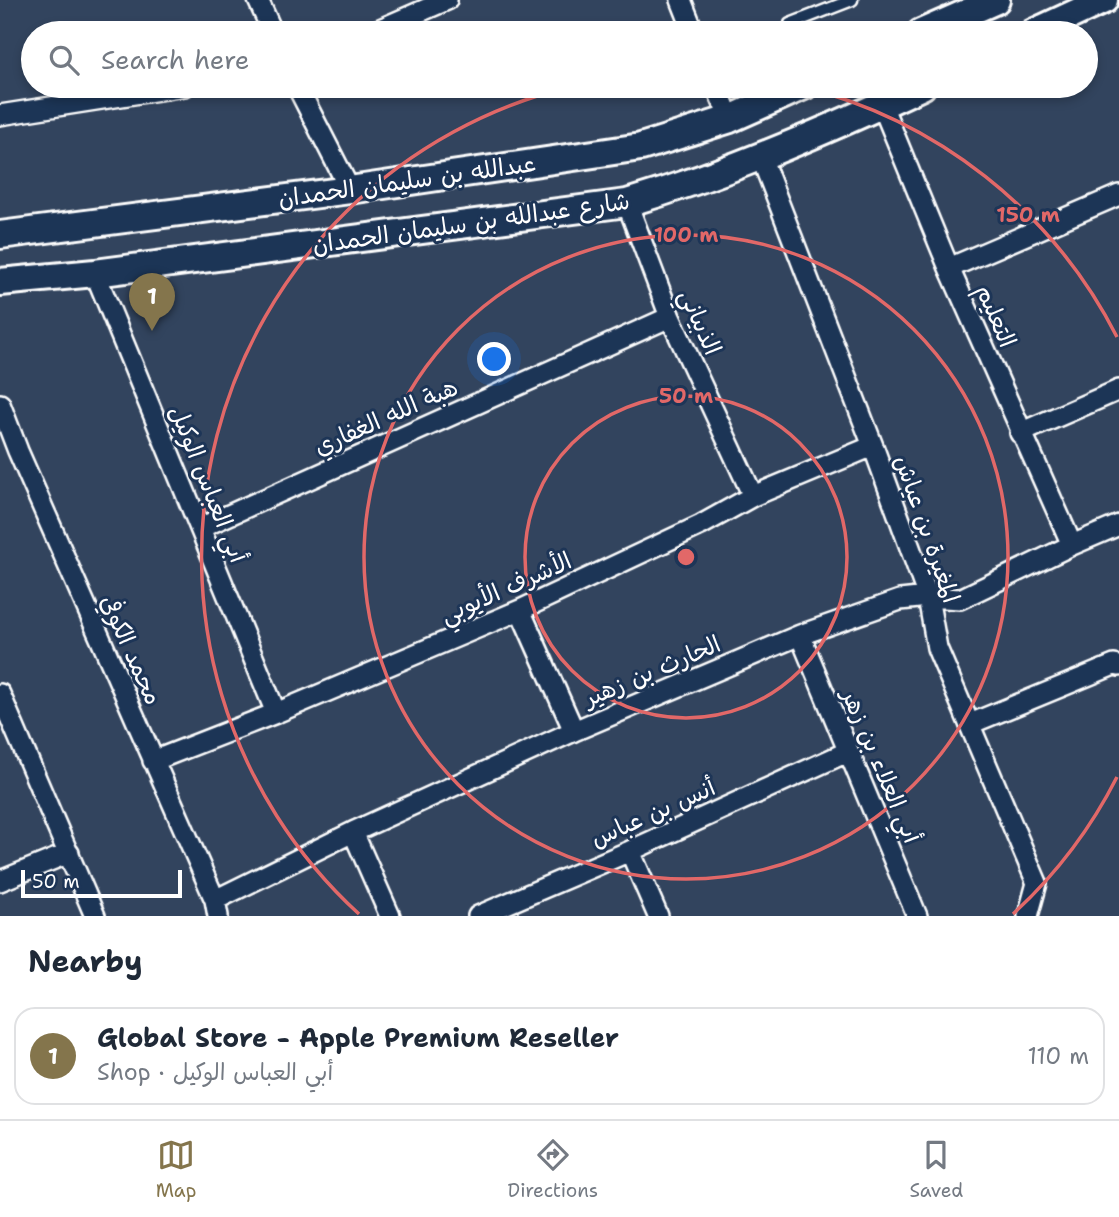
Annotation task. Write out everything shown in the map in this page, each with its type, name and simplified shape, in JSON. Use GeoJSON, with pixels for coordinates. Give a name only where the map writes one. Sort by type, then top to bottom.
{"type":"FeatureCollection","features":[{"type":"Feature","properties":{"kind":"street"},"geometry":{"type":"LineString","coordinates":[[258,0],[268,21]]}},
{"type":"Feature","properties":{"kind":"street"},"geometry":{"type":"LineString","coordinates":[[399,21],[447,0]]}},
{"type":"Feature","properties":{"kind":"street"},"geometry":{"type":"LineString","coordinates":[[681,0],[689,21]]}},
{"type":"Feature","properties":{"kind":"street"},"geometry":{"type":"LineString","coordinates":[[948,21],[996,0]]}},
{"type":"Feature","properties":{"kind":"street"},"geometry":{"type":"LineString","coordinates":[[1059,21],[1104,0]]}},
{"type":"Feature","properties":{"kind":"street"},"geometry":{"type":"LineString","coordinates":[[0,115],[108,98]]}},
{"type":"Feature","properties":{"kind":"street"},"geometry":{"type":"LineString","coordinates":[[303,98],[350,190]]}},
{"type":"Feature","properties":{"kind":"street"},"geometry":{"type":"LineString","coordinates":[[721,98],[730,119]]}},
{"type":"Feature","properties":{"kind":"street","name":"عبدالله بن سليمان الحمدان"},"geometry":{"type":"LineString","coordinates":[[0,235],[350,190],[641,147],[730,119],[773,98]]}},
{"type":"Feature","properties":{"kind":"street","name":"شارع عبدالله بن سليمان الحمدان"},"geometry":{"type":"LineString","coordinates":[[0,282],[95,273],[627,203],[761,157],[897,98]]}},
{"type":"Feature","properties":{"kind":"street","name":"التعليم"},"geometry":{"type":"LineString","coordinates":[[882,105],[1020,433],[1072,545]]}},
{"type":"Feature","properties":{"kind":"street","name":"المغيرة بن عياش"},"geometry":{"type":"LineString","coordinates":[[761,157],[873,446],[928,597],[937,648],[1037,883],[1028,916]]}},
{"type":"Feature","properties":{"kind":"street"},"geometry":{"type":"LineString","coordinates":[[949,268],[1119,195]]}},
{"type":"Feature","properties":{"kind":"street","name":"الذبياني"},"geometry":{"type":"LineString","coordinates":[[627,203],[670,317],[752,496]]}},
{"type":"Feature","properties":{"kind":"street","name":"أبي العباس الوكيل"},"geometry":{"type":"LineString","coordinates":[[95,273],[276,713]]}},
{"type":"Feature","properties":{"kind":"street","name":"هبة الله الغفاري"},"geometry":{"type":"LineString","coordinates":[[200,528],[670,317]]}},
{"type":"Feature","properties":{"kind":"street"},"geometry":{"type":"LineString","coordinates":[[1020,433],[1119,390]]}},
{"type":"Feature","properties":{"kind":"street","name":"محمد الكوفي"},"geometry":{"type":"LineString","coordinates":[[0,404],[216,908]]}},
{"type":"Feature","properties":{"kind":"street","name":"الأشرف الأيوبي"},"geometry":{"type":"LineString","coordinates":[[153,761],[276,713],[520,610],[689,531],[752,496],[873,446]]}},
{"type":"Feature","properties":{"kind":"street"},"geometry":{"type":"LineString","coordinates":[[0,461],[18,451]]}},
{"type":"Feature","properties":{"kind":"street","name":"الحارث بن زهير"},"geometry":{"type":"LineString","coordinates":[[216,908],[354,832],[574,731],[800,635],[900,600],[928,597],[960,599],[1119,525]]}},
{"type":"Feature","properties":{"kind":"street"},"geometry":{"type":"LineString","coordinates":[[520,610],[574,731]]}},
{"type":"Feature","properties":{"kind":"street","name":"أبي العلاء بن زهر"},"geometry":{"type":"LineString","coordinates":[[800,635],[917,916]]}},
{"type":"Feature","properties":{"kind":"street"},"geometry":{"type":"LineString","coordinates":[[970,724],[1114,665],[1119,666]]}},
{"type":"Feature","properties":{"kind":"street"},"geometry":{"type":"LineString","coordinates":[[0,694],[96,916]]}},
{"type":"Feature","properties":{"kind":"street","name":"أنس بن عباس"},"geometry":{"type":"LineString","coordinates":[[478,916],[847,752]]}},
{"type":"Feature","properties":{"kind":"street"},"geometry":{"type":"LineString","coordinates":[[354,832],[390,916]]}},
{"type":"Feature","properties":{"kind":"street"},"geometry":{"type":"LineString","coordinates":[[630,850],[658,916]]}},
{"type":"Feature","properties":{"kind":"street"},"geometry":{"type":"LineString","coordinates":[[0,881],[69,853]]}},
{"type":"Feature","properties":{"kind":"lane"},"geometry":{"type":"LineString","coordinates":[[798,21],[852,0]]}},
{"type":"Feature","properties":{"kind":"place","name":"Global Store - Apple Premium Reseller"},"geometry":{"type":"Point","coordinates":[152,331]}}]}
